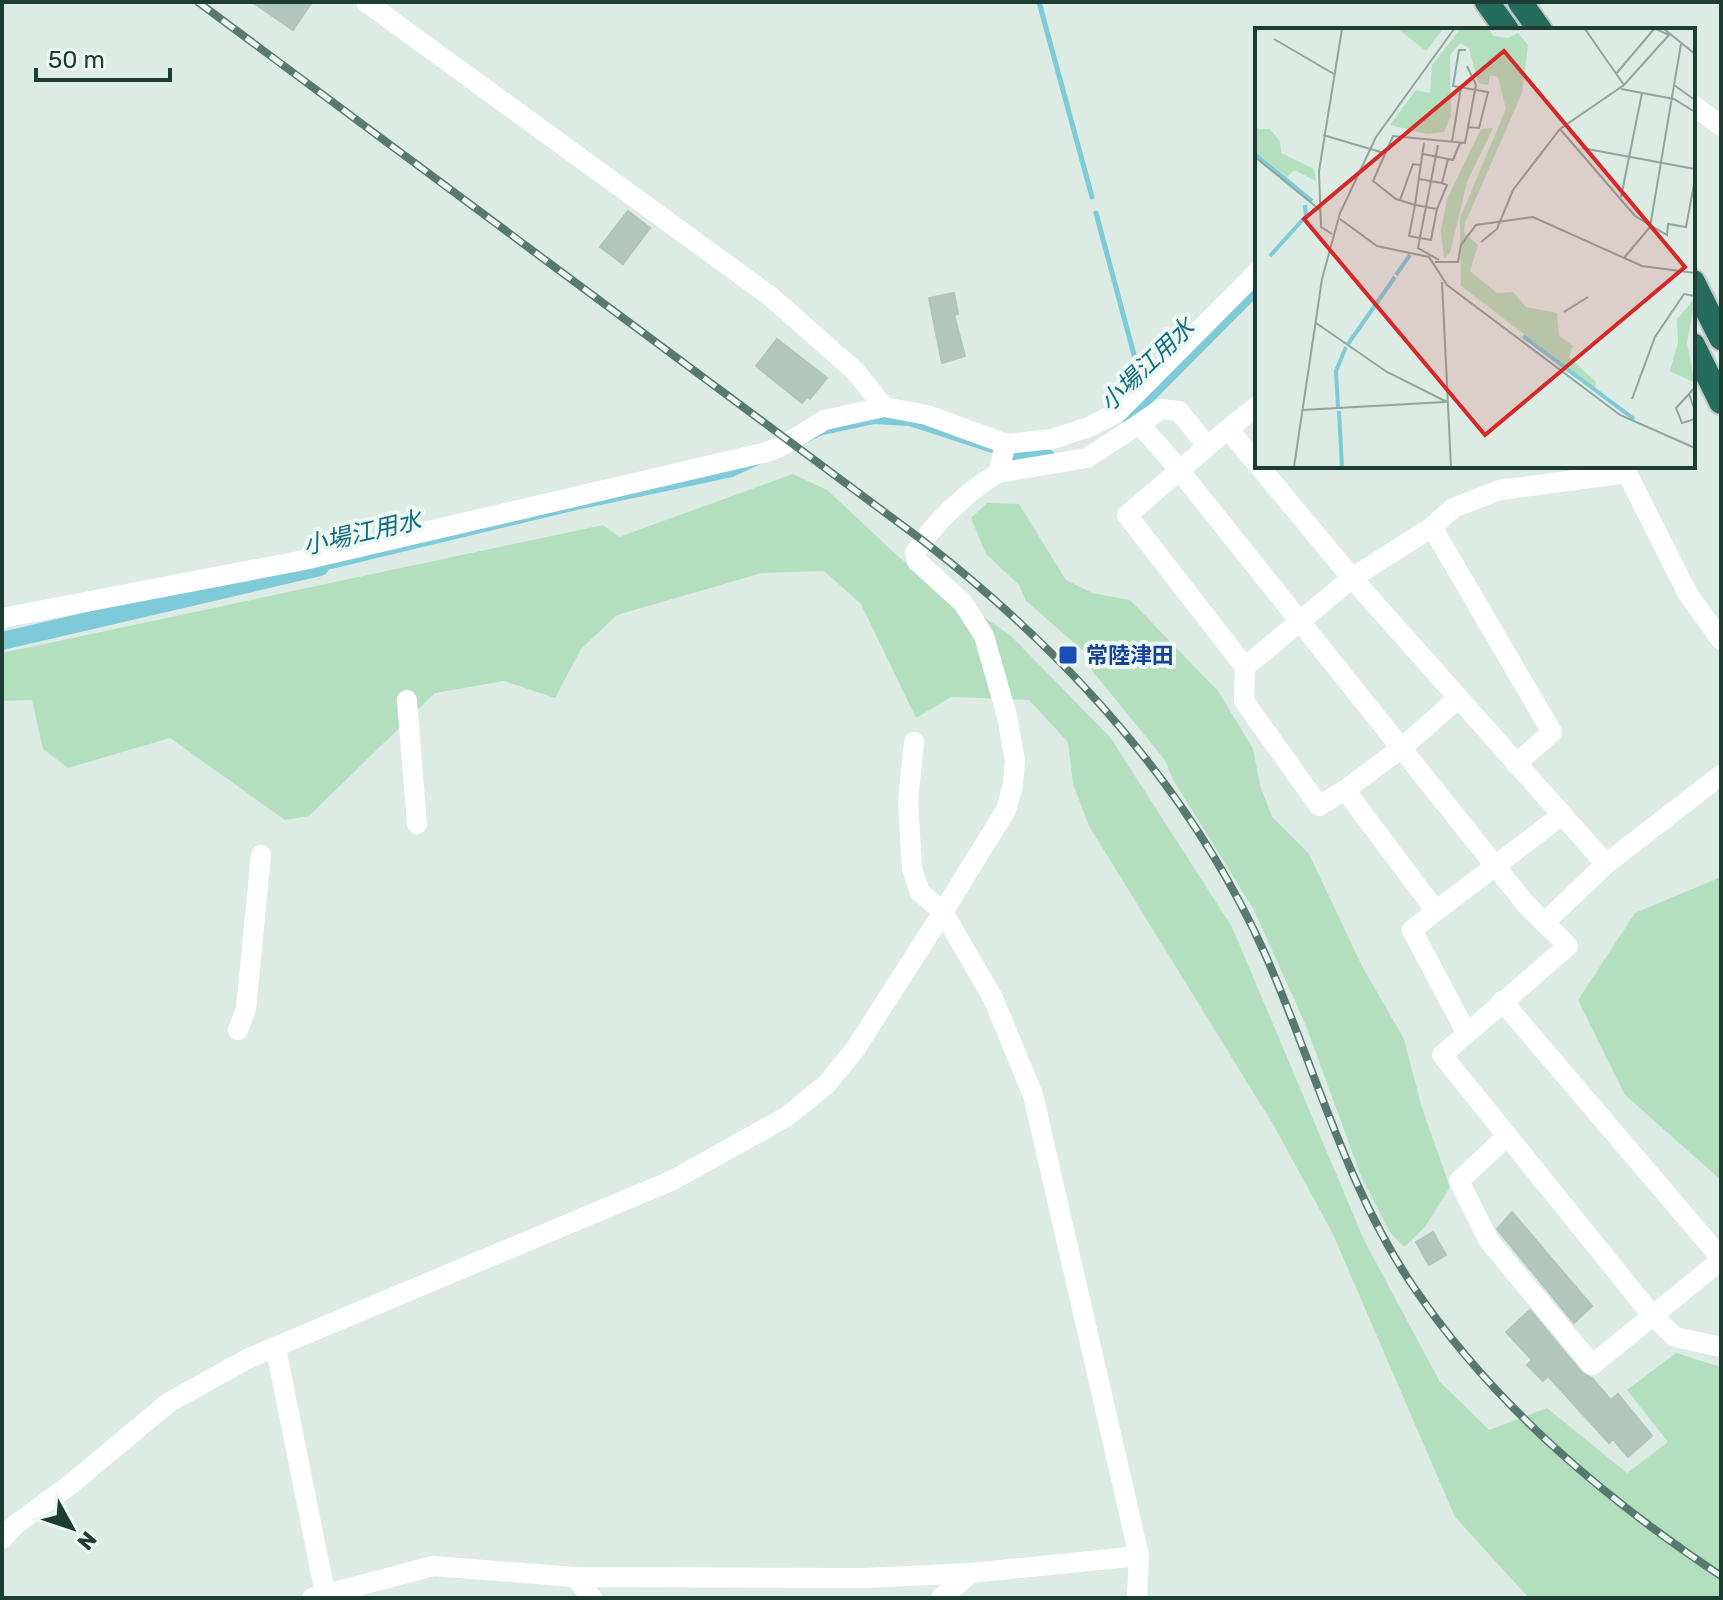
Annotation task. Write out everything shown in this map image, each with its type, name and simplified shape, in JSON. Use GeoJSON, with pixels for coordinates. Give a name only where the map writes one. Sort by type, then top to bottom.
{"type":"FeatureCollection","features":[{"type":"Feature","properties":{"kind":"highway"},"geometry":{"type":"LineString","coordinates":[[1487,2],[1506,28]]}},
{"type":"Feature","properties":{"kind":"highway"},"geometry":{"type":"LineString","coordinates":[[1520,2],[1539,28]]}},
{"type":"Feature","properties":{"kind":"highway"},"geometry":{"type":"LineString","coordinates":[[1695,286],[1721,338]]}},
{"type":"Feature","properties":{"kind":"highway"},"geometry":{"type":"LineString","coordinates":[[1695,349],[1721,402]]}},
{"type":"Feature","properties":{"kind":"street"},"geometry":{"type":"LineString","coordinates":[[366,2],[770,296],[855,371],[884,407]]}},
{"type":"Feature","properties":{"kind":"street"},"geometry":{"type":"LineString","coordinates":[[1697,108],[1721,100]]}},
{"type":"Feature","properties":{"kind":"street"},"geometry":{"type":"LineString","coordinates":[[1697,108],[1721,126]]}},
{"type":"Feature","properties":{"kind":"street"},"geometry":{"type":"LineString","coordinates":[[2,618],[304,560],[763,453],[780,447],[825,420],[884,407],[927,415],[1006,444],[1052,439],[1118,412],[1255,274]]}},
{"type":"Feature","properties":{"kind":"street"},"geometry":{"type":"LineString","coordinates":[[1255,408],[1178,468],[1127,515],[1245,667],[1244,701],[1319,806],[1403,747],[1457,699]]}},
{"type":"Feature","properties":{"kind":"street"},"geometry":{"type":"LineString","coordinates":[[2,1539],[15,1525],[71,1484],[168,1403],[249,1358],[673,1180],[786,1117],[844,1064],[1006,810],[1015,761],[995,665],[984,636],[963,603],[917,561],[915,553],[933,529],[984,481],[998,473],[1087,458],[1161,409],[1179,411],[1207,446]]}},
{"type":"Feature","properties":{"kind":"street"},"geometry":{"type":"LineString","coordinates":[[1139,424],[1178,468],[1496,866],[1544,923],[1568,946],[1442,1055],[1652,1315],[1675,1337],[1721,1347]]}},
{"type":"Feature","properties":{"kind":"street"},"geometry":{"type":"LineString","coordinates":[[1228,429],[1255,461]]}},
{"type":"Feature","properties":{"kind":"street"},"geometry":{"type":"LineString","coordinates":[[998,473],[1006,444]]}},
{"type":"Feature","properties":{"kind":"street"},"geometry":{"type":"LineString","coordinates":[[1260,468],[1457,699],[1606,864]]}},
{"type":"Feature","properties":{"kind":"street"},"geometry":{"type":"LineString","coordinates":[[1245,667],[1352,578],[1432,527],[1453,508],[1500,490],[1627,473],[1688,594],[1720,637]]}},
{"type":"Feature","properties":{"kind":"street"},"geometry":{"type":"LineString","coordinates":[[1432,527],[1552,732],[1516,764]]}},
{"type":"Feature","properties":{"kind":"street"},"geometry":{"type":"LineString","coordinates":[[407,700],[417,824]]}},
{"type":"Feature","properties":{"kind":"street"},"geometry":{"type":"LineString","coordinates":[[914,742],[908,801],[912,869],[920,892],[943,912],[993,998],[1033,1095],[1139,1556],[1137,1598]]}},
{"type":"Feature","properties":{"kind":"street"},"geometry":{"type":"LineString","coordinates":[[1544,923],[1606,864],[1721,775]]}},
{"type":"Feature","properties":{"kind":"street"},"geometry":{"type":"LineString","coordinates":[[1345,790],[1436,911]]}},
{"type":"Feature","properties":{"kind":"street"},"geometry":{"type":"LineString","coordinates":[[1466,1032],[1412,930],[1562,815]]}},
{"type":"Feature","properties":{"kind":"street"},"geometry":{"type":"LineString","coordinates":[[238,1030],[246,1009],[261,855]]}},
{"type":"Feature","properties":{"kind":"street"},"geometry":{"type":"LineString","coordinates":[[1502,1001],[1721,1259],[1592,1365],[1489,1241],[1459,1181],[1507,1136]]}},
{"type":"Feature","properties":{"kind":"street"},"geometry":{"type":"LineString","coordinates":[[276,1349],[320,1596],[433,1566],[575,1577],[865,1578],[971,1573],[1139,1556]]}},
{"type":"Feature","properties":{"kind":"street"},"geometry":{"type":"LineString","coordinates":[[941,1598],[971,1573]]}},
{"type":"Feature","properties":{"kind":"street"},"geometry":{"type":"LineString","coordinates":[[575,1577],[592,1598]]}},
{"type":"Feature","properties":{"kind":"green space"},"geometry":{"type":"Polygon","coordinates":[[[793,474],[827,490],[901,559],[1011,636],[1110,737],[1232,927],[1364,1240],[1440,1382],[1489,1430],[1547,1408],[1627,1473],[1668,1442],[1627,1390],[1676,1353],[1721,1367],[1721,1598],[1529,1598],[1455,1517],[1332,1232],[1274,1126],[1089,826],[1073,784],[1068,742],[1029,700],[951,697],[916,718],[861,604],[824,571],[762,573],[617,615],[581,649],[555,698],[504,681],[435,693],[309,816],[285,820],[170,738],[68,768],[43,749],[32,700],[2,701],[2,653],[603,525],[619,537],[793,474]]]}},
{"type":"Feature","properties":{"kind":"green space"},"geometry":{"type":"Polygon","coordinates":[[[987,503],[1019,504],[1066,580],[1092,593],[1130,600],[1218,691],[1253,749],[1260,785],[1272,817],[1309,854],[1362,966],[1404,1039],[1422,1108],[1450,1187],[1425,1227],[1404,1247],[1389,1231],[1361,1176],[1306,1026],[1254,910],[1172,778],[1165,760],[1093,672],[1086,653],[1026,601],[1019,585],[986,554],[971,518],[987,503]]]}},
{"type":"Feature","properties":{"kind":"green space"},"geometry":{"type":"Polygon","coordinates":[[[1721,877],[1721,1180],[1625,1095],[1578,1000],[1635,913],[1721,877]]]}},
{"type":"Feature","properties":{"kind":"water"},"geometry":{"type":"Polygon","coordinates":[[[1255,284],[1255,299],[1128,427],[1121,420],[1255,284]]]}},
{"type":"Feature","properties":{"kind":"water"},"geometry":{"type":"Polygon","coordinates":[[[875,414],[913,416],[996,445],[992,453],[909,426],[874,424],[823,435],[733,477],[577,510],[298,577],[296,568],[576,500],[823,426],[875,414]]]}},
{"type":"Feature","properties":{"kind":"building"},"geometry":{"type":"Polygon","coordinates":[[[252,2],[312,2],[293,30],[252,2]]]}},
{"type":"Feature","properties":{"kind":"building"},"geometry":{"type":"Polygon","coordinates":[[[628,211],[650,228],[623,264],[600,247],[628,211]]]}},
{"type":"Feature","properties":{"kind":"building"},"geometry":{"type":"Polygon","coordinates":[[[954,293],[958,314],[954,315],[965,356],[942,363],[929,298],[954,293]]]}},
{"type":"Feature","properties":{"kind":"building"},"geometry":{"type":"Polygon","coordinates":[[[777,339],[827,378],[810,399],[807,397],[802,403],[756,366],[777,339]]]}},
{"type":"Feature","properties":{"kind":"building"},"geometry":{"type":"Polygon","coordinates":[[[1512,1212],[1592,1306],[1574,1323],[1497,1229],[1512,1212]]]}},
{"type":"Feature","properties":{"kind":"building"},"geometry":{"type":"Polygon","coordinates":[[[1433,1232],[1446,1255],[1429,1265],[1416,1242],[1433,1232]]]}},
{"type":"Feature","properties":{"kind":"building"},"geometry":{"type":"Polygon","coordinates":[[[1530,1310],[1582,1373],[1592,1378],[1611,1400],[1618,1394],[1652,1436],[1628,1457],[1613,1439],[1609,1443],[1548,1376],[1543,1381],[1527,1365],[1532,1360],[1506,1332],[1530,1310]]]}},
{"type":"Feature","properties":{"kind":"waterway"},"geometry":{"type":"LineString","coordinates":[[1039,2],[1092,197]]}},
{"type":"Feature","properties":{"kind":"waterway"},"geometry":{"type":"LineString","coordinates":[[1096,213],[1137,366]]}},
{"type":"Feature","properties":{"kind":"waterway","name":"小場江用水"},"geometry":{"type":"LineString","coordinates":[[1011,456],[1047,458]]}},
{"type":"Feature","properties":{"kind":"waterway","name":"小場江用水"},"geometry":{"type":"LineString","coordinates":[[2,641],[320,567]]}},
{"type":"Feature","properties":{"kind":"railway"},"geometry":{"type":"LineString","coordinates":[[198,2],[922,540],[975,583],[1074,676],[1161,779],[1200,834],[1235,893],[1283,996],[1332,1125],[1369,1210],[1415,1289],[1480,1372],[1554,1447],[1635,1515],[1721,1576]]}},
{"type":"Feature","properties":{"kind":"place","name":"常陸津田"},"geometry":{"type":"Point","coordinates":[1068,655]}}]}
